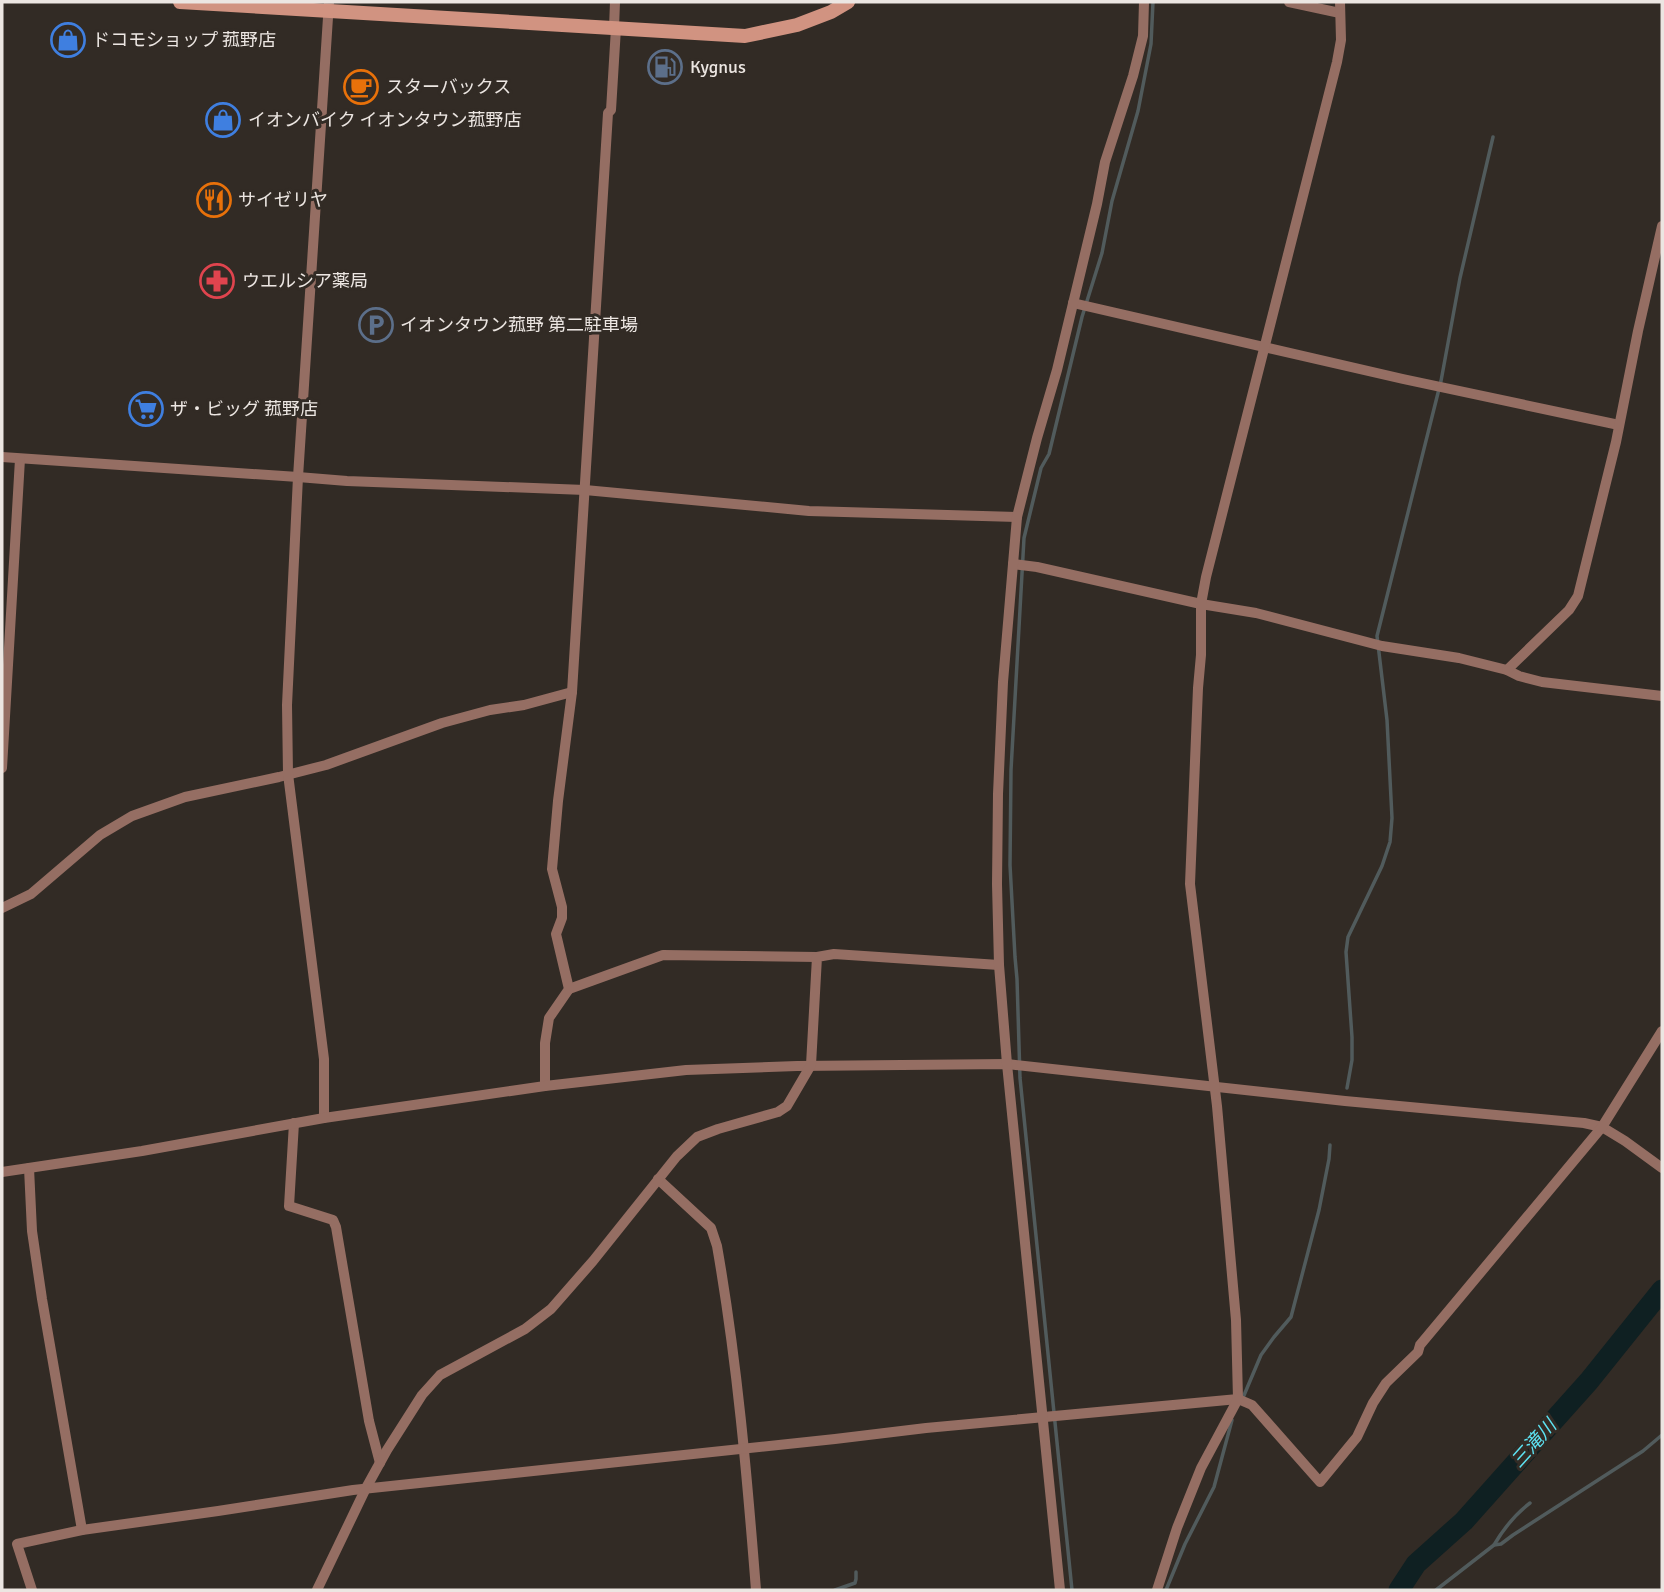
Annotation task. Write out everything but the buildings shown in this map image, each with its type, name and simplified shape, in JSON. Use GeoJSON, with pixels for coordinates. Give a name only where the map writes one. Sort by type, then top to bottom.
{"type":"FeatureCollection","features":[{"type":"Feature","properties":{"kind":"main road"},"geometry":{"type":"LineString","coordinates":[[180,2],[328,6],[745,36],[797,25],[831,12],[848,2]]}},
{"type":"Feature","properties":{"kind":"street"},"geometry":{"type":"LineString","coordinates":[[569,989],[556,934],[562,918],[562,908],[552,869],[572,692],[608,113],[611,110],[615,2]]}},
{"type":"Feature","properties":{"kind":"street"},"geometry":{"type":"LineString","coordinates":[[1060,1590],[999,965],[998,794],[1003,682],[1017,517],[1076,304],[1105,162],[1143,36],[1144,2]]}},
{"type":"Feature","properties":{"kind":"street"},"geometry":{"type":"LineString","coordinates":[[1289,2],[1340,13]]}},
{"type":"Feature","properties":{"kind":"street"},"geometry":{"type":"LineString","coordinates":[[1157,1590],[1177,1528],[1201,1468],[1241,1401],[1215,1086],[1190,884],[1201,604],[1337,62],[1341,40],[1340,2]]}},
{"type":"Feature","properties":{"kind":"street"},"geometry":{"type":"LineString","coordinates":[[324,1118],[324,1059],[289,774],[287,705],[298,477],[328,6]]}},
{"type":"Feature","properties":{"kind":"street"},"geometry":{"type":"LineString","coordinates":[[1507,670],[1569,610],[1578,596],[1613,454],[1662,226]]}},
{"type":"Feature","properties":{"kind":"street"},"geometry":{"type":"LineString","coordinates":[[1076,304],[1447,389],[1619,425]]}},
{"type":"Feature","properties":{"kind":"street"},"geometry":{"type":"LineString","coordinates":[[2,457],[348,481],[585,490],[809,511],[1017,517]]}},
{"type":"Feature","properties":{"kind":"street"},"geometry":{"type":"LineString","coordinates":[[2,768],[20,459]]}},
{"type":"Feature","properties":{"kind":"street"},"geometry":{"type":"LineString","coordinates":[[1014,564],[1256,613],[1377,645],[1459,658],[1542,682],[1662,696]]}},
{"type":"Feature","properties":{"kind":"street"},"geometry":{"type":"LineString","coordinates":[[2,908],[31,894],[100,835],[132,816],[185,797],[326,765],[442,723],[572,692]]}},
{"type":"Feature","properties":{"kind":"street"},"geometry":{"type":"LineString","coordinates":[[545,1086],[545,1043],[549,1018],[569,989],[663,955],[817,957],[834,954],[999,965]]}},
{"type":"Feature","properties":{"kind":"street"},"geometry":{"type":"LineString","coordinates":[[317,1590],[380,1463],[422,1395],[440,1376],[525,1329],[551,1309],[677,1156],[697,1137],[778,1112],[787,1106],[811,1065],[817,957]]}},
{"type":"Feature","properties":{"kind":"street"},"geometry":{"type":"LineString","coordinates":[[33,1590],[17,1544],[82,1530],[366,1488],[1011,1419],[1241,1401],[1252,1405],[1320,1482],[1357,1437],[1385,1383],[1418,1352],[1420,1345],[1602,1128],[1662,1031]]}},
{"type":"Feature","properties":{"kind":"street"},"geometry":{"type":"LineString","coordinates":[[2,1171],[142,1151],[324,1118],[545,1086],[686,1070],[811,1065],[1010,1064],[1584,1124],[1602,1128],[1662,1168]]}},
{"type":"Feature","properties":{"kind":"street"},"geometry":{"type":"LineString","coordinates":[[294,1123],[289,1206],[333,1220],[336,1227],[369,1421],[380,1463]]}},
{"type":"Feature","properties":{"kind":"street"},"geometry":{"type":"LineString","coordinates":[[30,1168],[34,1245],[82,1530]]}},
{"type":"Feature","properties":{"kind":"street"},"geometry":{"type":"LineString","coordinates":[[658,1179],[710,1228],[717,1246],[745,1447],[756,1590]]}},
{"type":"Feature","properties":{"kind":"waterway"},"geometry":{"type":"LineString","coordinates":[[1072,1590],[1020,1078],[1010,865],[1011,770],[1024,538],[1041,468],[1049,454],[1082,317],[1102,253],[1112,201],[1138,111],[1151,44],[1153,2]]}},
{"type":"Feature","properties":{"kind":"waterway"},"geometry":{"type":"LineString","coordinates":[[1347,1088],[1352,1060],[1346,952],[1348,937],[1382,866],[1390,842],[1392,818],[1387,720],[1377,636],[1441,381],[1460,278],[1493,137]]}},
{"type":"Feature","properties":{"kind":"waterway"},"geometry":{"type":"LineString","coordinates":[[1242,1400],[1261,1355],[1291,1317],[1319,1210],[1330,1145]]}},
{"type":"Feature","properties":{"kind":"waterway","name":"三滝川"},"geometry":{"type":"LineString","coordinates":[[1399,1590],[1416,1564],[1464,1521],[1589,1381],[1662,1290]]}},
{"type":"Feature","properties":{"kind":"waterway"},"geometry":{"type":"LineString","coordinates":[[1166,1590],[1185,1544],[1214,1487],[1232,1420]]}},
{"type":"Feature","properties":{"kind":"waterway"},"geometry":{"type":"LineString","coordinates":[[1436,1590],[1494,1545],[1501,1544],[1643,1451],[1662,1435]]}},
{"type":"Feature","properties":{"kind":"waterway"},"geometry":{"type":"LineString","coordinates":[[1494,1545],[1510,1522],[1530,1503]]}},
{"type":"Feature","properties":{"kind":"waterway"},"geometry":{"type":"LineString","coordinates":[[835,1590],[855,1583],[856,1572]]}},
{"type":"Feature","properties":{"kind":"place","name":"ドコモショップ 菰野店"},"geometry":{"type":"Point","coordinates":[68,40]}},
{"type":"Feature","properties":{"kind":"place","name":"Kygnus"},"geometry":{"type":"Point","coordinates":[665,67]}},
{"type":"Feature","properties":{"kind":"place","name":"スターバックス"},"geometry":{"type":"Point","coordinates":[361,87]}},
{"type":"Feature","properties":{"kind":"place","name":"イオンバイク イオンタウン菰野店"},"geometry":{"type":"Point","coordinates":[223,120]}},
{"type":"Feature","properties":{"kind":"place","name":"サイゼリヤ"},"geometry":{"type":"Point","coordinates":[214,200]}},
{"type":"Feature","properties":{"kind":"place","name":"ウエルシア薬局"},"geometry":{"type":"Point","coordinates":[217,281]}},
{"type":"Feature","properties":{"kind":"place","name":"イオンタウン菰野 第二駐車場"},"geometry":{"type":"Point","coordinates":[376,325]}},
{"type":"Feature","properties":{"kind":"place","name":"ザ・ビッグ 菰野店"},"geometry":{"type":"Point","coordinates":[146,409]}}]}
